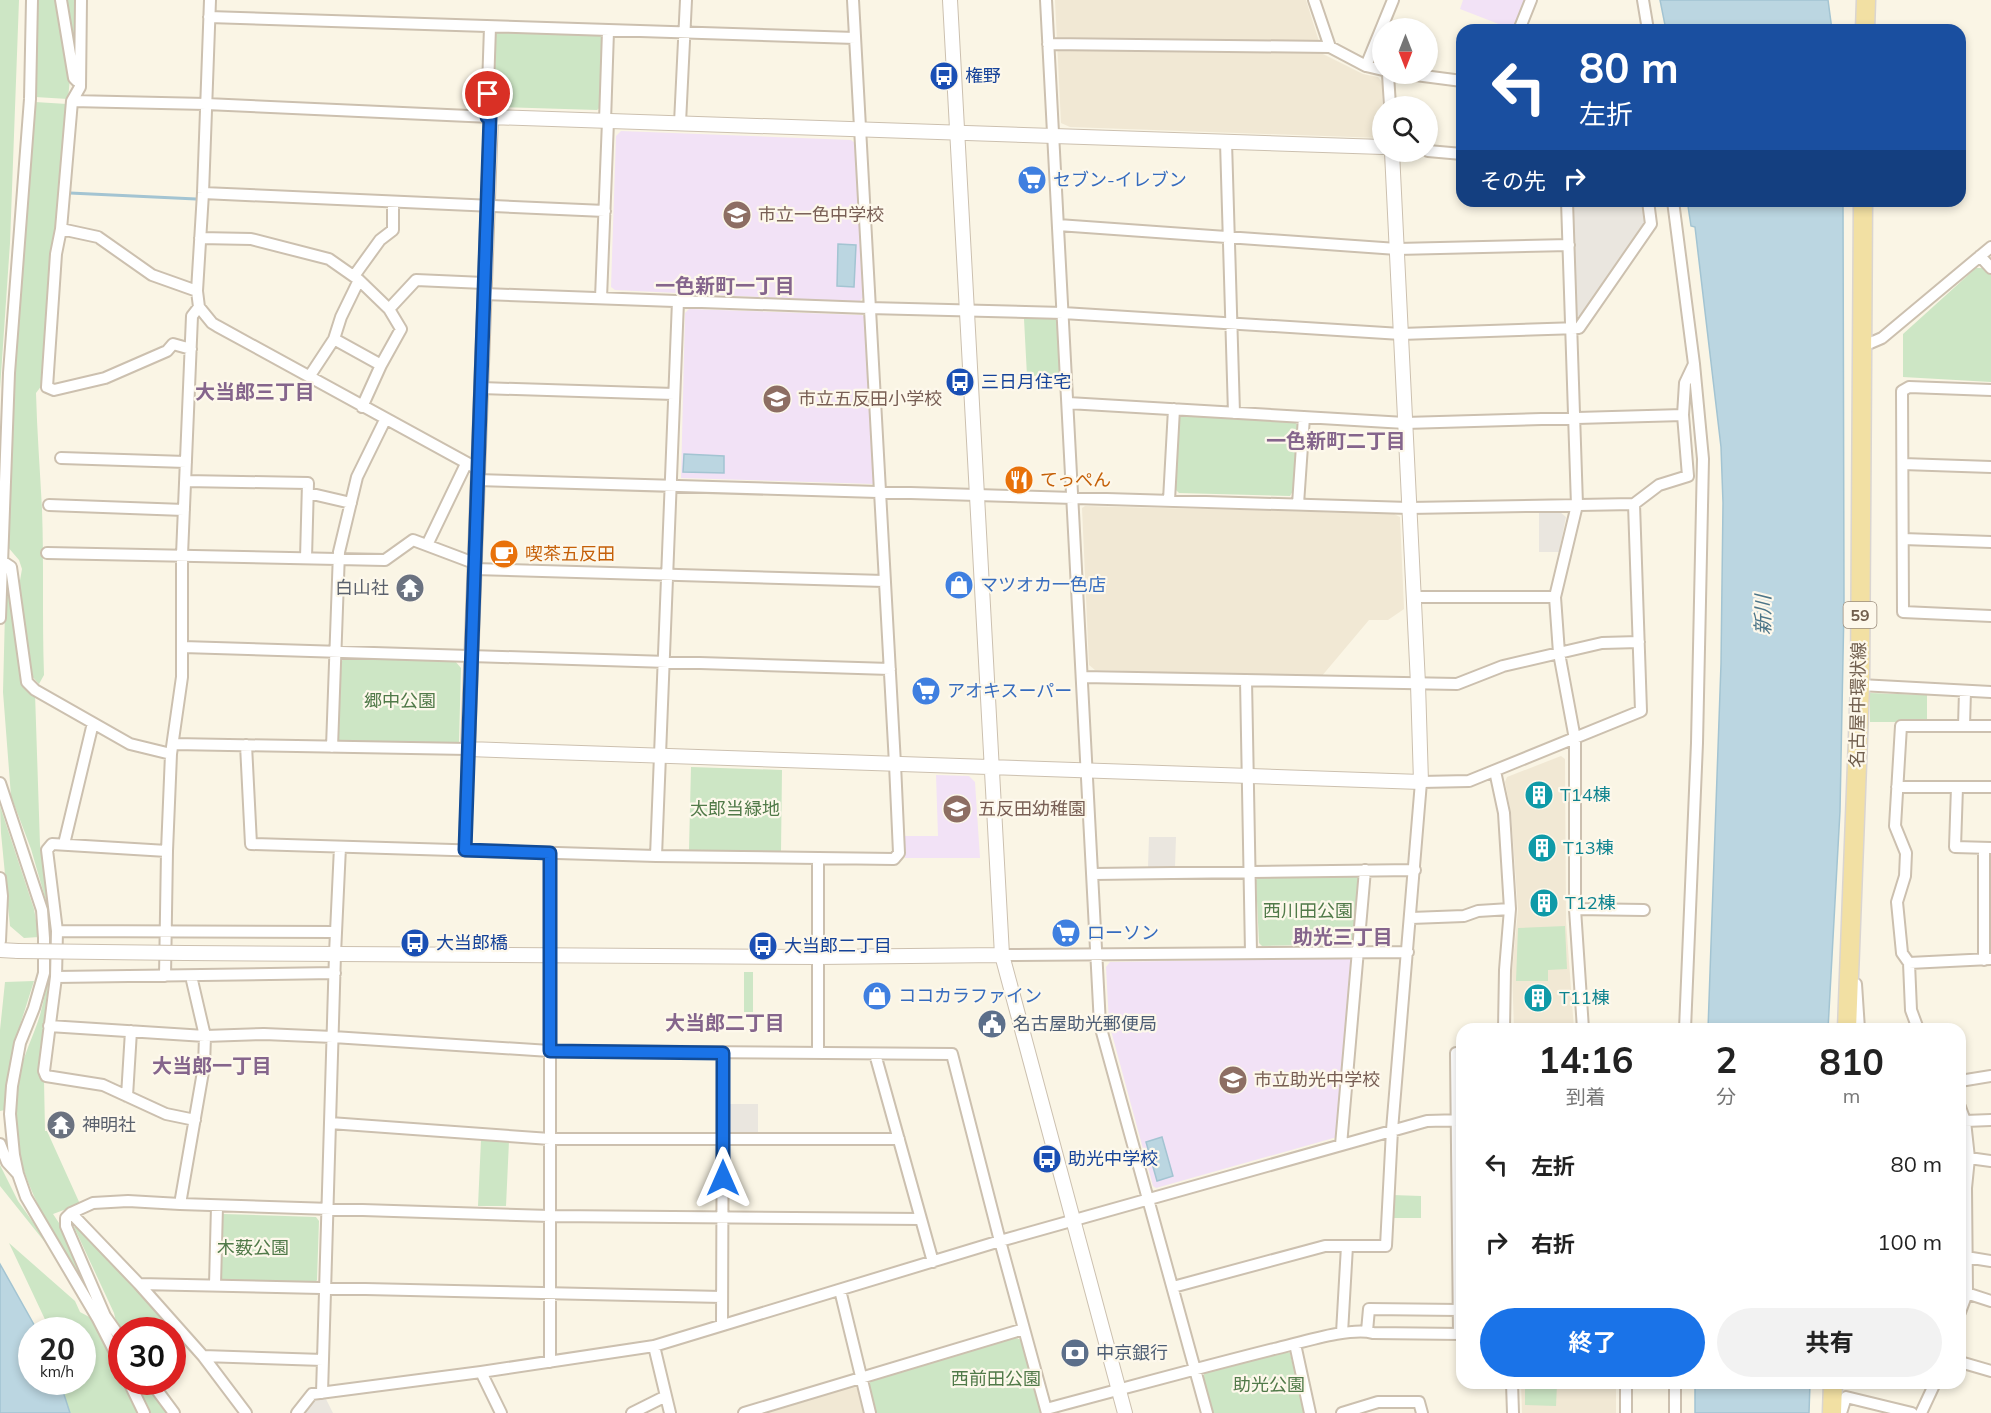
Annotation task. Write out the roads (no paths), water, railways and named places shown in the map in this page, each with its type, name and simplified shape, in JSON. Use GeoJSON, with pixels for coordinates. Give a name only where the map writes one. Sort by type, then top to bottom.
{"type":"FeatureCollection","features":[{"type":"Feature","properties":{"kind":"main road"},"geometry":{"type":"LineString","coordinates":[[1865,24],[1866,0]]}},
{"type":"Feature","properties":{"kind":"main road","name":"名古屋中環状線"},"geometry":{"type":"LineString","coordinates":[[1847,1023],[1860,685],[1863,207]]}},
{"type":"Feature","properties":{"kind":"main road"},"geometry":{"type":"LineString","coordinates":[[1832,1413],[1833,1389]]}},
{"type":"Feature","properties":{"kind":"street"},"geometry":{"type":"LineString","coordinates":[[0,618],[9,373],[30,99],[32,0]]}},
{"type":"Feature","properties":{"kind":"street"},"geometry":{"type":"LineString","coordinates":[[61,0],[74,78],[80,87]]}},
{"type":"Feature","properties":{"kind":"street"},"geometry":{"type":"LineString","coordinates":[[81,0],[80,87],[72,101],[61,229],[56,254],[47,387],[54,390],[105,378],[167,351],[173,344],[191,349]]}},
{"type":"Feature","properties":{"kind":"street"},"geometry":{"type":"LineString","coordinates":[[210,0],[197,291],[199,308],[212,322],[474,471],[670,484],[1409,508],[1634,504],[1659,485],[1688,476],[1683,415],[1685,383],[1694,364]]}},
{"type":"Feature","properties":{"kind":"street"},"geometry":{"type":"LineString","coordinates":[[680,123],[686,0]]}},
{"type":"Feature","properties":{"kind":"street"},"geometry":{"type":"LineString","coordinates":[[246,745],[251,844],[656,856],[894,859],[899,853],[853,0]]}},
{"type":"Feature","properties":{"kind":"street"},"geometry":{"type":"LineString","coordinates":[[950,0],[1002,955],[1125,1413]]}},
{"type":"Feature","properties":{"kind":"street"},"geometry":{"type":"LineString","coordinates":[[1046,0],[1074,497],[1100,1025],[1207,1413]]}},
{"type":"Feature","properties":{"kind":"street"},"geometry":{"type":"LineString","coordinates":[[1314,0],[1330,47]]}},
{"type":"Feature","properties":{"kind":"street"},"geometry":{"type":"LineString","coordinates":[[1366,66],[1394,0]]}},
{"type":"Feature","properties":{"kind":"street"},"geometry":{"type":"LineString","coordinates":[[1521,24],[1531,0]]}},
{"type":"Feature","properties":{"kind":"street"},"geometry":{"type":"LineString","coordinates":[[1643,0],[1647,24]]}},
{"type":"Feature","properties":{"kind":"street"},"geometry":{"type":"LineString","coordinates":[[209,17],[855,39]]}},
{"type":"Feature","properties":{"kind":"street"},"geometry":{"type":"LineString","coordinates":[[465,850],[474,566],[474,471],[481,387],[490,27]]}},
{"type":"Feature","properties":{"kind":"street"},"geometry":{"type":"LineString","coordinates":[[602,298],[608,31]]}},
{"type":"Feature","properties":{"kind":"street"},"geometry":{"type":"LineString","coordinates":[[1048,44],[1330,47],[1372,67]]}},
{"type":"Feature","properties":{"kind":"street"},"geometry":{"type":"LineString","coordinates":[[1438,78],[1456,80]]}},
{"type":"Feature","properties":{"kind":"street"},"geometry":{"type":"LineString","coordinates":[[72,101],[1372,147]]}},
{"type":"Feature","properties":{"kind":"street"},"geometry":{"type":"LineString","coordinates":[[1226,142],[1234,413]]}},
{"type":"Feature","properties":{"kind":"street"},"geometry":{"type":"LineString","coordinates":[[1438,152],[1456,153]]}},
{"type":"Feature","properties":{"kind":"street"},"geometry":{"type":"LineString","coordinates":[[1173,1287],[1326,1246],[1386,1246],[1392,1130],[1421,782],[1393,162]]}},
{"type":"Feature","properties":{"kind":"street"},"geometry":{"type":"LineString","coordinates":[[203,193],[605,211]]}},
{"type":"Feature","properties":{"kind":"street"},"geometry":{"type":"LineString","coordinates":[[309,377],[334,339],[357,278],[380,240],[393,230],[393,201]]}},
{"type":"Feature","properties":{"kind":"street"},"geometry":{"type":"LineString","coordinates":[[1567,207],[1577,505],[1555,597],[1558,653],[1575,739],[1575,909],[1583,1023]]}},
{"type":"Feature","properties":{"kind":"street"},"geometry":{"type":"LineString","coordinates":[[388,309],[416,280],[602,298],[1063,313],[1401,334],[1580,328],[1651,224],[1649,207]]}},
{"type":"Feature","properties":{"kind":"street"},"geometry":{"type":"LineString","coordinates":[[1674,207],[1694,364],[1703,459],[1697,743],[1685,1023]]}},
{"type":"Feature","properties":{"kind":"street"},"geometry":{"type":"LineString","coordinates":[[1058,225],[1397,249],[1569,245]]}},
{"type":"Feature","properties":{"kind":"street"},"geometry":{"type":"LineString","coordinates":[[61,229],[98,237],[152,275],[197,291]]}},
{"type":"Feature","properties":{"kind":"street"},"geometry":{"type":"LineString","coordinates":[[201,238],[260,241],[329,259],[357,278],[388,309],[401,329],[381,364],[362,407]]}},
{"type":"Feature","properties":{"kind":"street"},"geometry":{"type":"LineString","coordinates":[[1861,347],[1882,338],[1991,247]]}},
{"type":"Feature","properties":{"kind":"street"},"geometry":{"type":"LineString","coordinates":[[1980,256],[1991,268]]}},
{"type":"Feature","properties":{"kind":"street"},"geometry":{"type":"LineString","coordinates":[[656,856],[678,301]]}},
{"type":"Feature","properties":{"kind":"street"},"geometry":{"type":"LineString","coordinates":[[165,976],[167,851],[172,749],[183,677],[182,555],[192,316],[199,308]]}},
{"type":"Feature","properties":{"kind":"street"},"geometry":{"type":"LineString","coordinates":[[334,339],[381,364]]}},
{"type":"Feature","properties":{"kind":"street"},"geometry":{"type":"LineString","coordinates":[[481,387],[674,394]]}},
{"type":"Feature","properties":{"kind":"street"},"geometry":{"type":"LineString","coordinates":[[1991,390],[1909,387],[1902,391],[1903,612],[1991,616]]}},
{"type":"Feature","properties":{"kind":"street"},"geometry":{"type":"LineString","coordinates":[[1068,403],[1405,423],[1683,415]]}},
{"type":"Feature","properties":{"kind":"street"},"geometry":{"type":"LineString","coordinates":[[1169,500],[1174,409]]}},
{"type":"Feature","properties":{"kind":"street"},"geometry":{"type":"LineString","coordinates":[[1298,504],[1305,417]]}},
{"type":"Feature","properties":{"kind":"street"},"geometry":{"type":"LineString","coordinates":[[332,747],[339,552],[357,477],[386,420]]}},
{"type":"Feature","properties":{"kind":"street"},"geometry":{"type":"LineString","coordinates":[[61,458],[186,462]]}},
{"type":"Feature","properties":{"kind":"street"},"geometry":{"type":"LineString","coordinates":[[1903,464],[1991,467]]}},
{"type":"Feature","properties":{"kind":"street"},"geometry":{"type":"LineString","coordinates":[[427,545],[474,471]]}},
{"type":"Feature","properties":{"kind":"street"},"geometry":{"type":"LineString","coordinates":[[185,481],[308,483],[306,558]]}},
{"type":"Feature","properties":{"kind":"street"},"geometry":{"type":"LineString","coordinates":[[308,493],[351,503]]}},
{"type":"Feature","properties":{"kind":"street"},"geometry":{"type":"LineString","coordinates":[[2,561],[11,567],[27,682],[34,690],[130,744],[172,749],[246,745],[468,749],[1421,782],[1469,781],[1641,711],[1634,504]]}},
{"type":"Feature","properties":{"kind":"street"},"geometry":{"type":"LineString","coordinates":[[50,506],[184,510]]}},
{"type":"Feature","properties":{"kind":"street"},"geometry":{"type":"LineString","coordinates":[[1903,539],[1991,542]]}},
{"type":"Feature","properties":{"kind":"street"},"geometry":{"type":"LineString","coordinates":[[47,553],[385,560],[413,540],[474,566],[884,581]]}},
{"type":"Feature","properties":{"kind":"street"},"geometry":{"type":"LineString","coordinates":[[1414,597],[1555,597]]}},
{"type":"Feature","properties":{"kind":"street"},"geometry":{"type":"LineString","coordinates":[[1083,677],[1457,684],[1503,666],[1558,653],[1602,643],[1639,642]]}},
{"type":"Feature","properties":{"kind":"street"},"geometry":{"type":"LineString","coordinates":[[183,647],[890,669]]}},
{"type":"Feature","properties":{"kind":"street"},"geometry":{"type":"LineString","coordinates":[[1246,680],[1251,952]]}},
{"type":"Feature","properties":{"kind":"street"},"geometry":{"type":"LineString","coordinates":[[1860,685],[1991,692]]}},
{"type":"Feature","properties":{"kind":"street"},"geometry":{"type":"LineString","coordinates":[[1964,726],[1965,691]]}},
{"type":"Feature","properties":{"kind":"street"},"geometry":{"type":"LineString","coordinates":[[64,844],[93,723]]}},
{"type":"Feature","properties":{"kind":"street"},"geometry":{"type":"LineString","coordinates":[[1916,1023],[1911,1010],[1909,963],[1902,953],[1897,902],[1905,876],[1906,853],[1895,826],[1901,726],[1991,726]]}},
{"type":"Feature","properties":{"kind":"street"},"geometry":{"type":"LineString","coordinates":[[1495,771],[1504,813],[1510,909],[1505,970],[1504,1023]]}},
{"type":"Feature","properties":{"kind":"street"},"geometry":{"type":"LineString","coordinates":[[0,783],[42,909],[44,938],[44,973],[34,1008],[20,1042],[12,1086],[10,1114],[14,1155],[26,1197],[108,1325]]}},
{"type":"Feature","properties":{"kind":"street"},"geometry":{"type":"LineString","coordinates":[[1897,787],[1991,787]]}},
{"type":"Feature","properties":{"kind":"street"},"geometry":{"type":"LineString","coordinates":[[1909,963],[1987,959],[1988,848],[1955,848],[1957,787]]}},
{"type":"Feature","properties":{"kind":"street"},"geometry":{"type":"LineString","coordinates":[[167,851],[64,844],[52,844],[47,850],[57,931],[56,977],[45,1071],[46,1076],[103,1085],[166,1114],[195,1120]]}},
{"type":"Feature","properties":{"kind":"street"},"geometry":{"type":"LineString","coordinates":[[322,1393],[334,973],[340,847]]}},
{"type":"Feature","properties":{"kind":"street"},"geometry":{"type":"LineString","coordinates":[[550,853],[550,1362]]}},
{"type":"Feature","properties":{"kind":"street"},"geometry":{"type":"LineString","coordinates":[[818,858],[818,1053]]}},
{"type":"Feature","properties":{"kind":"street"},"geometry":{"type":"LineString","coordinates":[[1341,1145],[1365,870]]}},
{"type":"Feature","properties":{"kind":"street"},"geometry":{"type":"LineString","coordinates":[[1093,874],[1415,870]]}},
{"type":"Feature","properties":{"kind":"street"},"geometry":{"type":"LineString","coordinates":[[0,878],[2,896],[0,941]]}},
{"type":"Feature","properties":{"kind":"street"},"geometry":{"type":"LineString","coordinates":[[1411,918],[1464,916],[1478,911],[1510,909]]}},
{"type":"Feature","properties":{"kind":"street"},"geometry":{"type":"LineString","coordinates":[[1575,909],[1644,910]]}},
{"type":"Feature","properties":{"kind":"street"},"geometry":{"type":"LineString","coordinates":[[57,931],[336,932]]}},
{"type":"Feature","properties":{"kind":"street"},"geometry":{"type":"LineString","coordinates":[[0,950],[818,957],[1408,952]]}},
{"type":"Feature","properties":{"kind":"street"},"geometry":{"type":"LineString","coordinates":[[1850,960],[1855,970],[1859,1023]]}},
{"type":"Feature","properties":{"kind":"street"},"geometry":{"type":"LineString","coordinates":[[56,977],[334,973]]}},
{"type":"Feature","properties":{"kind":"street"},"geometry":{"type":"LineString","coordinates":[[180,1204],[204,1065],[205,1036],[191,976]]}},
{"type":"Feature","properties":{"kind":"street"},"geometry":{"type":"LineString","coordinates":[[50,1026],[205,1036],[264,1034],[333,1037],[550,1051],[952,1054],[1046,1411],[1195,1369],[1342,1333],[1367,1331],[1373,1333],[1456,1334]]}},
{"type":"Feature","properties":{"kind":"street"},"geometry":{"type":"LineString","coordinates":[[127,1096],[131,1031]]}},
{"type":"Feature","properties":{"kind":"street"},"geometry":{"type":"LineString","coordinates":[[722,1325],[723,1053]]}},
{"type":"Feature","properties":{"kind":"street"},"geometry":{"type":"LineString","coordinates":[[875,1054],[933,1262]]}},
{"type":"Feature","properties":{"kind":"street"},"geometry":{"type":"LineString","coordinates":[[1966,1080],[1991,1076]]}},
{"type":"Feature","properties":{"kind":"street"},"geometry":{"type":"LineString","coordinates":[[297,1413],[312,1394],[654,1346],[1000,1241],[1427,1120],[1456,1120]]}},
{"type":"Feature","properties":{"kind":"street"},"geometry":{"type":"LineString","coordinates":[[1966,1121],[1991,1120]]}},
{"type":"Feature","properties":{"kind":"street"},"geometry":{"type":"LineString","coordinates":[[330,1123],[550,1139],[899,1139]]}},
{"type":"Feature","properties":{"kind":"street"},"geometry":{"type":"LineString","coordinates":[[1966,1130],[1969,1158],[1966,1173]]}},
{"type":"Feature","properties":{"kind":"street"},"geometry":{"type":"LineString","coordinates":[[0,1144],[7,1162],[18,1174]]}},
{"type":"Feature","properties":{"kind":"street"},"geometry":{"type":"LineString","coordinates":[[1969,1158],[1991,1161]]}},
{"type":"Feature","properties":{"kind":"street"},"geometry":{"type":"LineString","coordinates":[[108,1332],[66,1226],[66,1218],[71,1213],[93,1203],[128,1201],[217,1206],[550,1216],[921,1219]]}},
{"type":"Feature","properties":{"kind":"street"},"geometry":{"type":"LineString","coordinates":[[215,1285],[217,1206]]}},
{"type":"Feature","properties":{"kind":"street"},"geometry":{"type":"LineString","coordinates":[[71,1213],[204,1356],[246,1413]]}},
{"type":"Feature","properties":{"kind":"street"},"geometry":{"type":"LineString","coordinates":[[1342,1333],[1347,1246]]}},
{"type":"Feature","properties":{"kind":"street"},"geometry":{"type":"LineString","coordinates":[[1966,1252],[1991,1261]]}},
{"type":"Feature","properties":{"kind":"street"},"geometry":{"type":"LineString","coordinates":[[139,1284],[722,1297]]}},
{"type":"Feature","properties":{"kind":"street"},"geometry":{"type":"LineString","coordinates":[[840,1290],[870,1413]]}},
{"type":"Feature","properties":{"kind":"street"},"geometry":{"type":"LineString","coordinates":[[1966,1293],[1991,1301]]}},
{"type":"Feature","properties":{"kind":"street"},"geometry":{"type":"LineString","coordinates":[[1367,1331],[1369,1309],[1456,1310]]}},
{"type":"Feature","properties":{"kind":"street"},"geometry":{"type":"LineString","coordinates":[[744,1413],[1024,1329]]}},
{"type":"Feature","properties":{"kind":"street"},"geometry":{"type":"LineString","coordinates":[[1295,1344],[1310,1413]]}},
{"type":"Feature","properties":{"kind":"street"},"geometry":{"type":"LineString","coordinates":[[654,1346],[670,1413]]}},
{"type":"Feature","properties":{"kind":"street"},"geometry":{"type":"LineString","coordinates":[[204,1356],[323,1360]]}},
{"type":"Feature","properties":{"kind":"street"},"geometry":{"type":"LineString","coordinates":[[1966,1364],[1991,1371]]}},
{"type":"Feature","properties":{"kind":"street"},"geometry":{"type":"LineString","coordinates":[[481,1372],[501,1413]]}},
{"type":"Feature","properties":{"kind":"street"},"geometry":{"type":"LineString","coordinates":[[1512,1389],[1513,1413]]}},
{"type":"Feature","properties":{"kind":"street"},"geometry":{"type":"LineString","coordinates":[[1626,1389],[1626,1413]]}},
{"type":"Feature","properties":{"kind":"street"},"geometry":{"type":"LineString","coordinates":[[1675,1389],[1675,1413]]}},
{"type":"Feature","properties":{"kind":"street"},"geometry":{"type":"LineString","coordinates":[[1921,1413],[1932,1389]]}},
{"type":"Feature","properties":{"kind":"street"},"geometry":{"type":"LineString","coordinates":[[135,1395],[144,1413]]}},
{"type":"Feature","properties":{"kind":"street"},"geometry":{"type":"LineString","coordinates":[[161,1395],[174,1413]]}},
{"type":"Feature","properties":{"kind":"street"},"geometry":{"type":"LineString","coordinates":[[632,1413],[666,1396]]}},
{"type":"Feature","properties":{"kind":"street"},"geometry":{"type":"LineString","coordinates":[[1841,1413],[1846,1396],[1912,1413]]}},
{"type":"Feature","properties":{"kind":"street"},"geometry":{"type":"LineString","coordinates":[[1342,1413],[1378,1402],[1419,1402],[1422,1413]]}},
{"type":"Feature","properties":{"kind":"water"},"geometry":{"type":"Polygon","coordinates":[[[1660,0],[1828,0],[1831,24],[1665,24],[1660,0]]]}},
{"type":"Feature","properties":{"kind":"water","name":"新川"},"geometry":{"type":"Polygon","coordinates":[[[1688,207],[1843,207],[1844,606],[1840,811],[1828,1023],[1708,1023],[1721,664],[1723,503],[1721,447],[1695,227],[1691,226],[1688,207]]]}},
{"type":"Feature","properties":{"kind":"water"},"geometry":{"type":"Polygon","coordinates":[[[838,244],[856,245],[854,287],[837,286],[838,244]]]}},
{"type":"Feature","properties":{"kind":"water"},"geometry":{"type":"Polygon","coordinates":[[[684,454],[724,456],[724,473],[683,472],[684,454]]]}},
{"type":"Feature","properties":{"kind":"water"},"geometry":{"type":"Polygon","coordinates":[[[1162,1137],[1173,1176],[1157,1181],[1146,1142],[1162,1137]]]}},
{"type":"Feature","properties":{"kind":"water"},"geometry":{"type":"Polygon","coordinates":[[[0,1264],[30,1317],[18,1317],[18,1395],[64,1395],[70,1413],[0,1413],[0,1264]]]}},
{"type":"Feature","properties":{"kind":"water"},"geometry":{"type":"Polygon","coordinates":[[[1695,1389],[1810,1389],[1809,1413],[1695,1413],[1695,1389]]]}},
{"type":"Feature","properties":{"kind":"waterway"},"geometry":{"type":"LineString","coordinates":[[70,193],[196,199]]}},
{"type":"Feature","properties":{"kind":"place","name":"権野"},"geometry":{"type":"Point","coordinates":[944,76]}},
{"type":"Feature","properties":{"kind":"place","name":"セブン-イレブン"},"geometry":{"type":"Point","coordinates":[1032,180]}},
{"type":"Feature","properties":{"kind":"place","name":"市立一色中学校"},"geometry":{"type":"Point","coordinates":[737,215]}},
{"type":"Feature","properties":{"kind":"place","name":"三日月住宅"},"geometry":{"type":"Point","coordinates":[960,382]}},
{"type":"Feature","properties":{"kind":"place","name":"市立五反田小学校"},"geometry":{"type":"Point","coordinates":[777,399]}},
{"type":"Feature","properties":{"kind":"place","name":"てっぺん"},"geometry":{"type":"Point","coordinates":[1019,480]}},
{"type":"Feature","properties":{"kind":"place","name":"喫茶五反田"},"geometry":{"type":"Point","coordinates":[504,554]}},
{"type":"Feature","properties":{"kind":"place","name":"マツオカ一色店"},"geometry":{"type":"Point","coordinates":[959,585]}},
{"type":"Feature","properties":{"kind":"place","name":"白山社"},"geometry":{"type":"Point","coordinates":[410,588]}},
{"type":"Feature","properties":{"kind":"place","name":"アオキスーパー"},"geometry":{"type":"Point","coordinates":[926,691]}},
{"type":"Feature","properties":{"kind":"place","name":"T14棟"},"geometry":{"type":"Point","coordinates":[1539,795]}},
{"type":"Feature","properties":{"kind":"place","name":"五反田幼稚園"},"geometry":{"type":"Point","coordinates":[957,809]}},
{"type":"Feature","properties":{"kind":"place","name":"T13棟"},"geometry":{"type":"Point","coordinates":[1542,848]}},
{"type":"Feature","properties":{"kind":"place","name":"T12棟"},"geometry":{"type":"Point","coordinates":[1544,903]}},
{"type":"Feature","properties":{"kind":"place","name":"ローソン"},"geometry":{"type":"Point","coordinates":[1066,933]}},
{"type":"Feature","properties":{"kind":"place","name":"大当郎橋"},"geometry":{"type":"Point","coordinates":[415,943]}},
{"type":"Feature","properties":{"kind":"place","name":"大当郎二丁目"},"geometry":{"type":"Point","coordinates":[763,946]}},
{"type":"Feature","properties":{"kind":"place","name":"ココカラファイン"},"geometry":{"type":"Point","coordinates":[877,996]}},
{"type":"Feature","properties":{"kind":"place","name":"T11棟"},"geometry":{"type":"Point","coordinates":[1538,998]}},
{"type":"Feature","properties":{"kind":"place","name":"名古屋助光郵便局"},"geometry":{"type":"Point","coordinates":[992,1024]}},
{"type":"Feature","properties":{"kind":"place","name":"市立助光中学校"},"geometry":{"type":"Point","coordinates":[1233,1080]}},
{"type":"Feature","properties":{"kind":"place","name":"神明社"},"geometry":{"type":"Point","coordinates":[61,1125]}},
{"type":"Feature","properties":{"kind":"place","name":"助光中学校"},"geometry":{"type":"Point","coordinates":[1047,1159]}},
{"type":"Feature","properties":{"kind":"place","name":"中京銀行"},"geometry":{"type":"Point","coordinates":[1075,1353]}},
{"type":"Feature","properties":{"kind":"district","name":"一色新町一丁目"},"geometry":{"type":"Point","coordinates":[725,286]}},
{"type":"Feature","properties":{"kind":"district","name":"大当郎三丁目"},"geometry":{"type":"Point","coordinates":[255,392]}},
{"type":"Feature","properties":{"kind":"district","name":"一色新町二丁目"},"geometry":{"type":"Point","coordinates":[1336,441]}},
{"type":"Feature","properties":{"kind":"district","name":"助光三丁目"},"geometry":{"type":"Point","coordinates":[1343,937]}},
{"type":"Feature","properties":{"kind":"district","name":"大当郎二丁目"},"geometry":{"type":"Point","coordinates":[725,1023]}},
{"type":"Feature","properties":{"kind":"district","name":"大当郎一丁目"},"geometry":{"type":"Point","coordinates":[212,1066]}},
{"type":"Feature","properties":{"kind":"park label","name":"郷中公園"},"geometry":{"type":"Point","coordinates":[400,701]}},
{"type":"Feature","properties":{"kind":"park label","name":"太郎当緑地"},"geometry":{"type":"Point","coordinates":[735,809]}},
{"type":"Feature","properties":{"kind":"park label","name":"西川田公園"},"geometry":{"type":"Point","coordinates":[1308,911]}},
{"type":"Feature","properties":{"kind":"park label","name":"木薮公園"},"geometry":{"type":"Point","coordinates":[253,1248]}},
{"type":"Feature","properties":{"kind":"park label","name":"西前田公園"},"geometry":{"type":"Point","coordinates":[996,1379]}},
{"type":"Feature","properties":{"kind":"park label","name":"助光公園"},"geometry":{"type":"Point","coordinates":[1269,1385]}}]}
